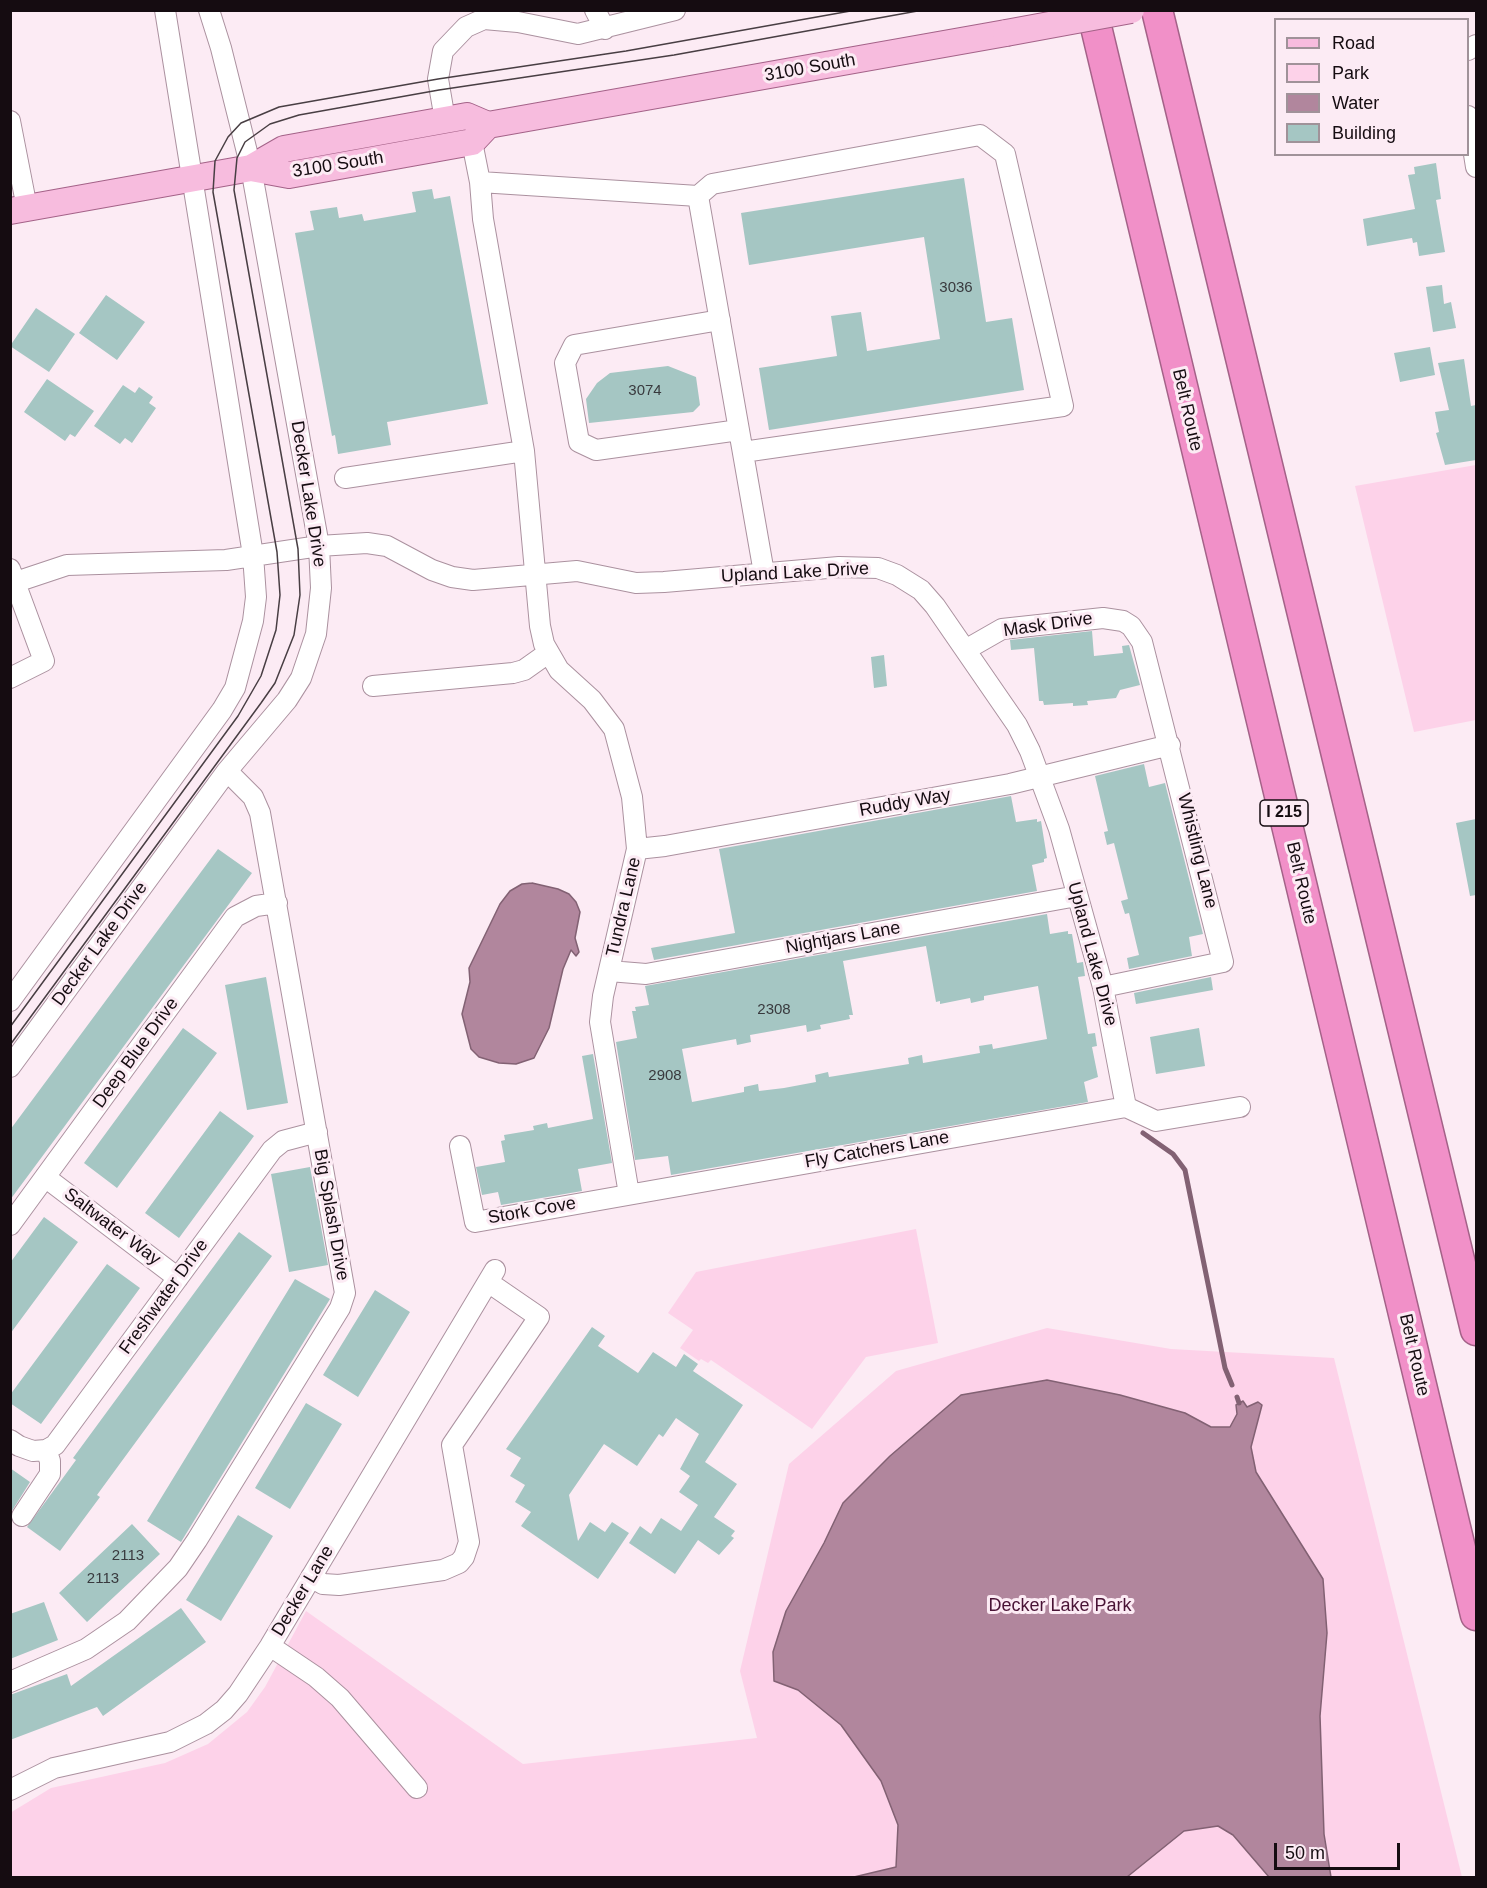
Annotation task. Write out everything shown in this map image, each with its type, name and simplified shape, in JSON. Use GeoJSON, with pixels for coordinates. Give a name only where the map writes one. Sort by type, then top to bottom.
{"type":"FeatureCollection","features":[{"type":"Feature","properties":{"kind":"highway","name":"Belt Route"},"geometry":{"type":"LineString","coordinates":[[1092,10],[1476,1615]]}},
{"type":"Feature","properties":{"kind":"highway"},"geometry":{"type":"LineString","coordinates":[[1157,10],[1476,1330]]}},
{"type":"Feature","properties":{"kind":"main road","name":"3100 South"},"geometry":{"type":"LineString","coordinates":[[251,168],[289,175],[480,134],[1131,10]]}},
{"type":"Feature","properties":{"kind":"main road","name":"3100 South"},"geometry":{"type":"LineString","coordinates":[[19,210],[251,168],[284,149],[467,116],[480,134]]}},
{"type":"Feature","properties":{"kind":"street"},"geometry":{"type":"LineString","coordinates":[[10,1001],[196,749],[235,688],[253,621],[256,589],[253,555],[229,419],[194,179],[165,10]]}},
{"type":"Feature","properties":{"kind":"street","name":"Decker Lake Drive"},"geometry":{"type":"LineString","coordinates":[[10,1067],[227,771],[288,700],[301,678],[316,634],[322,575],[319,546],[251,168],[221,48],[209,10]]}},
{"type":"Feature","properties":{"kind":"street"},"geometry":{"type":"LineString","coordinates":[[595,10],[605,29]]}},
{"type":"Feature","properties":{"kind":"street"},"geometry":{"type":"LineString","coordinates":[[445,120],[438,79],[443,51],[466,27],[484,19],[518,22],[578,34],[605,29],[637,16],[675,10]]}},
{"type":"Feature","properties":{"kind":"street"},"geometry":{"type":"LineString","coordinates":[[10,122],[19,210]]}},
{"type":"Feature","properties":{"kind":"street"},"geometry":{"type":"LineString","coordinates":[[1469,127],[1476,167]]}},
{"type":"Feature","properties":{"kind":"street","name":"Tundra Lane"},"geometry":{"type":"LineString","coordinates":[[480,134],[483,219],[524,451],[540,626],[548,653],[559,670],[605,715],[614,729],[632,797],[637,849],[609,971],[600,1022],[629,1194]]}},
{"type":"Feature","properties":{"kind":"street"},"geometry":{"type":"LineString","coordinates":[[480,182],[698,196],[711,184],[980,135],[1005,154],[1063,406],[743,452]]}},
{"type":"Feature","properties":{"kind":"street"},"geometry":{"type":"LineString","coordinates":[[698,196],[764,573]]}},
{"type":"Feature","properties":{"kind":"street"},"geometry":{"type":"LineString","coordinates":[[720,320],[574,345],[565,363],[579,442],[596,450],[739,430]]}},
{"type":"Feature","properties":{"kind":"street"},"geometry":{"type":"LineString","coordinates":[[345,478],[524,451]]}},
{"type":"Feature","properties":{"kind":"street","name":"Upland Lake Drive"},"geometry":{"type":"LineString","coordinates":[[13,576],[67,566],[226,560],[319,546],[367,543],[387,546],[432,570],[452,577],[473,580],[577,571],[636,583],[864,567],[878,568],[897,574],[921,591],[935,606],[967,649],[1024,737],[1059,829],[1103,987],[1126,1107]]}},
{"type":"Feature","properties":{"kind":"street"},"geometry":{"type":"LineString","coordinates":[[10,678],[44,661],[13,576]]}},
{"type":"Feature","properties":{"kind":"street","name":"Mask Drive"},"geometry":{"type":"LineString","coordinates":[[967,649],[993,633],[1011,627],[1103,618],[1123,621],[1131,626]]}},
{"type":"Feature","properties":{"kind":"street","name":"Whistling Lane"},"geometry":{"type":"LineString","coordinates":[[1103,987],[1223,962],[1145,650],[1138,634],[1131,626]]}},
{"type":"Feature","properties":{"kind":"street"},"geometry":{"type":"LineString","coordinates":[[373,686],[513,673],[524,670],[548,653]]}},
{"type":"Feature","properties":{"kind":"street","name":"Ruddy Way"},"geometry":{"type":"LineString","coordinates":[[637,849],[665,846],[1040,777],[1170,746]]}},
{"type":"Feature","properties":{"kind":"street","name":"Big Splash Drive"},"geometry":{"type":"LineString","coordinates":[[10,1682],[86,1649],[127,1621],[158,1590],[197,1540],[340,1308],[345,1293],[277,903],[257,804],[227,771]]}},
{"type":"Feature","properties":{"kind":"street","name":"Nightjars Lane"},"geometry":{"type":"LineString","coordinates":[[609,971],[646,974],[1077,896]]}},
{"type":"Feature","properties":{"kind":"street","name":"Deep Blue Drive"},"geometry":{"type":"LineString","coordinates":[[10,1225],[236,917],[244,910],[277,903]]}},
{"type":"Feature","properties":{"kind":"street"},"geometry":{"type":"LineString","coordinates":[[1126,1107],[1156,1121],[1240,1107]]}},
{"type":"Feature","properties":{"kind":"street","name":"Fly Catchers Lane"},"geometry":{"type":"LineString","coordinates":[[629,1194],[1126,1107]]}},
{"type":"Feature","properties":{"kind":"street","name":"Freshwater Drive"},"geometry":{"type":"LineString","coordinates":[[46,1450],[62,1437],[272,1150],[283,1141],[317,1132]]}},
{"type":"Feature","properties":{"kind":"street","name":"Stork Cove"},"geometry":{"type":"LineString","coordinates":[[460,1146],[475,1222],[629,1194]]}},
{"type":"Feature","properties":{"kind":"street","name":"Saltwater Way"},"geometry":{"type":"LineString","coordinates":[[45,1177],[178,1278]]}},
{"type":"Feature","properties":{"kind":"street","name":"Decker Lane"},"geometry":{"type":"LineString","coordinates":[[10,1790],[54,1768],[170,1742],[188,1734],[224,1710],[238,1694],[270,1646],[311,1576],[492,1276],[539,1317],[452,1445],[469,1542],[464,1557],[459,1563],[443,1570],[339,1585],[323,1584],[311,1576]]}},
{"type":"Feature","properties":{"kind":"street"},"geometry":{"type":"LineString","coordinates":[[10,1440],[33,1451],[46,1450],[50,1461],[50,1474],[22,1516]]}},
{"type":"Feature","properties":{"kind":"street"},"geometry":{"type":"LineString","coordinates":[[270,1646],[316,1677],[340,1698],[417,1788]]}},
{"type":"Feature","properties":{"kind":"green space"},"geometry":{"type":"Polygon","coordinates":[[[1476,465],[1476,720],[1414,732],[1355,486],[1476,465]]]}},
{"type":"Feature","properties":{"kind":"green space"},"geometry":{"type":"Polygon","coordinates":[[[916,1229],[938,1343],[866,1357],[812,1429],[711,1360],[708,1363],[701,1359],[699,1361],[680,1348],[693,1330],[668,1313],[696,1272],[916,1229]]]}},
{"type":"Feature","properties":{"kind":"green space","name":"Decker Lake Park"},"geometry":{"type":"Polygon","coordinates":[[[1047,1328],[1171,1349],[1334,1358],[1462,1877],[11,1878],[10,1813],[51,1788],[165,1763],[208,1744],[247,1712],[265,1687],[306,1611],[523,1764],[757,1738],[740,1671],[789,1464],[896,1371],[1047,1328]]]}},
{"type":"Feature","properties":{"kind":"water"},"geometry":{"type":"Polygon","coordinates":[[[532,883],[558,889],[569,894],[576,902],[580,912],[575,938],[579,952],[576,956],[571,950],[563,969],[549,1028],[534,1058],[516,1064],[499,1063],[479,1057],[471,1049],[462,1014],[470,982],[469,968],[500,904],[510,891],[522,884],[532,883]]]}},
{"type":"Feature","properties":{"kind":"water"},"geometry":{"type":"Polygon","coordinates":[[[1047,1380],[1120,1395],[1185,1413],[1211,1427],[1230,1427],[1237,1414],[1236,1405],[1243,1401],[1247,1407],[1258,1402],[1262,1405],[1251,1447],[1256,1472],[1323,1579],[1327,1633],[1320,1716],[1324,1834],[1331,1877],[1269,1877],[1233,1835],[1218,1826],[1184,1831],[1127,1877],[854,1877],[896,1867],[898,1825],[881,1781],[841,1725],[798,1690],[774,1681],[773,1652],[786,1611],[824,1543],[843,1503],[890,1456],[961,1395],[1047,1380]]]}},
{"type":"Feature","properties":{"kind":"building"},"geometry":{"type":"Polygon","coordinates":[[[1436,163],[1441,199],[1436,200],[1445,252],[1419,256],[1417,242],[1413,243],[1412,238],[1367,246],[1363,219],[1415,209],[1408,175],[1415,174],[1414,167],[1436,163]]]}},
{"type":"Feature","properties":{"kind":"building"},"geometry":{"type":"Polygon","coordinates":[[[964,178],[986,322],[1012,318],[1024,390],[769,430],[759,368],[837,356],[831,316],[861,312],[867,351],[940,339],[924,237],[749,265],[741,213],[964,178]]]}},
{"type":"Feature","properties":{"kind":"building"},"geometry":{"type":"Polygon","coordinates":[[[432,189],[434,199],[450,196],[488,404],[387,422],[391,445],[338,454],[335,435],[332,436],[295,233],[314,230],[310,211],[337,207],[339,218],[362,214],[364,221],[416,212],[412,192],[432,189]]]}},
{"type":"Feature","properties":{"kind":"building"},"geometry":{"type":"Polygon","coordinates":[[[1442,285],[1444,304],[1451,302],[1456,328],[1433,332],[1426,287],[1442,285]]]}},
{"type":"Feature","properties":{"kind":"building"},"geometry":{"type":"Polygon","coordinates":[[[106,295],[145,322],[117,360],[79,333],[106,295]]]}},
{"type":"Feature","properties":{"kind":"building"},"geometry":{"type":"Polygon","coordinates":[[[36,308],[75,334],[49,372],[10,346],[36,308]]]}},
{"type":"Feature","properties":{"kind":"building"},"geometry":{"type":"Polygon","coordinates":[[[1430,347],[1435,375],[1400,382],[1394,353],[1430,347]]]}},
{"type":"Feature","properties":{"kind":"building"},"geometry":{"type":"Polygon","coordinates":[[[1464,359],[1471,406],[1476,405],[1476,460],[1445,465],[1436,433],[1439,432],[1435,412],[1449,410],[1438,363],[1464,359]]]}},
{"type":"Feature","properties":{"kind":"building"},"geometry":{"type":"Polygon","coordinates":[[[668,366],[696,377],[700,405],[693,412],[589,423],[586,399],[597,383],[610,373],[668,366]]]}},
{"type":"Feature","properties":{"kind":"building"},"geometry":{"type":"Polygon","coordinates":[[[47,379],[94,411],[75,437],[70,434],[65,441],[24,412],[47,379]]]}},
{"type":"Feature","properties":{"kind":"building"},"geometry":{"type":"Polygon","coordinates":[[[123,385],[135,393],[139,387],[153,397],[149,403],[156,408],[132,443],[125,438],[120,444],[94,426],[123,385]]]}},
{"type":"Feature","properties":{"kind":"building"},"geometry":{"type":"Polygon","coordinates":[[[1092,631],[1094,656],[1123,653],[1122,646],[1129,645],[1140,685],[1120,690],[1116,698],[1087,701],[1088,705],[1073,706],[1073,703],[1044,705],[1043,701],[1039,701],[1034,648],[1011,650],[1010,640],[1092,631]]]}},
{"type":"Feature","properties":{"kind":"building"},"geometry":{"type":"Polygon","coordinates":[[[884,655],[887,686],[874,688],[871,657],[884,655]]]}},
{"type":"Feature","properties":{"kind":"building"},"geometry":{"type":"Polygon","coordinates":[[[1144,764],[1149,787],[1165,783],[1203,934],[1189,937],[1192,956],[1129,969],[1127,958],[1139,955],[1129,913],[1125,914],[1121,901],[1128,899],[1114,843],[1107,845],[1104,832],[1108,831],[1095,776],[1144,764]]]}},
{"type":"Feature","properties":{"kind":"building"},"geometry":{"type":"Polygon","coordinates":[[[1011,796],[1016,822],[1037,819],[1037,822],[1041,821],[1047,858],[1044,862],[1032,865],[1037,891],[654,960],[651,948],[735,933],[719,849],[1011,796]]]}},
{"type":"Feature","properties":{"kind":"building"},"geometry":{"type":"Polygon","coordinates":[[[1476,819],[1476,895],[1470,896],[1456,823],[1476,819]]]}},
{"type":"Feature","properties":{"kind":"building"},"geometry":{"type":"Polygon","coordinates":[[[218,849],[252,873],[10,1200],[10,1130],[218,849]]]}},
{"type":"Feature","properties":{"kind":"building"},"geometry":{"type":"Polygon","coordinates":[[[1047,914],[1050,934],[1068,931],[1068,934],[1072,934],[1077,963],[1083,962],[1085,976],[1078,977],[1088,1034],[1095,1033],[1097,1046],[1092,1047],[1098,1077],[1084,1082],[1088,1102],[671,1175],[668,1156],[635,1160],[616,1042],[637,1038],[632,1011],[636,1011],[635,1007],[649,1005],[645,986],[1047,914]],[[926,946],[843,961],[853,1015],[849,1015],[850,1019],[820,1025],[821,1029],[807,1032],[806,1025],[750,1035],[751,1042],[737,1045],[736,1039],[682,1049],[692,1102],[744,1092],[744,1087],[758,1084],[759,1091],[784,1088],[816,1082],[815,1075],[828,1072],[829,1077],[909,1064],[908,1058],[922,1055],[923,1063],[980,1053],[979,1046],[992,1044],[993,1049],[1047,1039],[1038,986],[984,996],[984,1000],[971,1003],[970,998],[940,1004],[940,1001],[936,1002],[926,946]]]}},
{"type":"Feature","properties":{"kind":"building"},"geometry":{"type":"Polygon","coordinates":[[[266,977],[288,1103],[247,1110],[225,985],[266,977]]]}},
{"type":"Feature","properties":{"kind":"building"},"geometry":{"type":"Polygon","coordinates":[[[1211,977],[1213,990],[1136,1004],[1134,993],[1211,977]]]}},
{"type":"Feature","properties":{"kind":"building"},"geometry":{"type":"Polygon","coordinates":[[[183,1028],[217,1053],[117,1188],[84,1163],[183,1028]]]}},
{"type":"Feature","properties":{"kind":"building"},"geometry":{"type":"Polygon","coordinates":[[[1199,1028],[1205,1066],[1156,1074],[1150,1037],[1199,1028]]]}},
{"type":"Feature","properties":{"kind":"building"},"geometry":{"type":"Polygon","coordinates":[[[593,1054],[612,1163],[578,1169],[582,1191],[501,1205],[498,1192],[482,1195],[476,1167],[505,1162],[501,1141],[505,1140],[504,1135],[534,1130],[533,1126],[547,1123],[548,1128],[593,1119],[582,1056],[593,1054]]]}},
{"type":"Feature","properties":{"kind":"building"},"geometry":{"type":"Polygon","coordinates":[[[220,1111],[254,1136],[179,1238],[145,1213],[220,1111]]]}},
{"type":"Feature","properties":{"kind":"building"},"geometry":{"type":"Polygon","coordinates":[[[310,1167],[328,1265],[289,1272],[271,1174],[310,1167]]]}},
{"type":"Feature","properties":{"kind":"building"},"geometry":{"type":"Polygon","coordinates":[[[44,1217],[78,1242],[10,1334],[10,1263],[44,1217]]]}},
{"type":"Feature","properties":{"kind":"building"},"geometry":{"type":"Polygon","coordinates":[[[239,1232],[272,1256],[97,1495],[100,1497],[60,1551],[27,1527],[76,1460],[73,1458],[239,1232]]]}},
{"type":"Feature","properties":{"kind":"building"},"geometry":{"type":"Polygon","coordinates":[[[107,1264],[140,1288],[41,1424],[10,1403],[10,1395],[107,1264]]]}},
{"type":"Feature","properties":{"kind":"building"},"geometry":{"type":"Polygon","coordinates":[[[295,1279],[330,1299],[181,1542],[147,1521],[295,1279]]]}},
{"type":"Feature","properties":{"kind":"building"},"geometry":{"type":"Polygon","coordinates":[[[375,1290],[410,1312],[358,1397],[323,1375],[375,1290]]]}},
{"type":"Feature","properties":{"kind":"building"},"geometry":{"type":"Polygon","coordinates":[[[592,1327],[605,1336],[598,1346],[638,1373],[653,1352],[676,1367],[684,1354],[698,1364],[693,1371],[743,1405],[705,1462],[737,1484],[714,1517],[735,1531],[731,1536],[734,1538],[719,1555],[698,1540],[675,1574],[629,1543],[640,1526],[651,1534],[661,1518],[681,1531],[698,1505],[679,1492],[690,1476],[680,1469],[699,1434],[676,1418],[663,1437],[659,1434],[637,1466],[604,1444],[569,1495],[578,1541],[590,1522],[605,1532],[612,1522],[629,1533],[598,1579],[521,1526],[531,1512],[515,1502],[525,1485],[510,1476],[521,1458],[506,1449],[592,1327]]]}},
{"type":"Feature","properties":{"kind":"building"},"geometry":{"type":"Polygon","coordinates":[[[306,1403],[342,1424],[290,1509],[255,1488],[306,1403]]]}},
{"type":"Feature","properties":{"kind":"building"},"geometry":{"type":"Polygon","coordinates":[[[10,1468],[30,1482],[10,1514],[10,1468]]]}},
{"type":"Feature","properties":{"kind":"building"},"geometry":{"type":"Polygon","coordinates":[[[238,1515],[273,1536],[221,1621],[186,1600],[238,1515]]]}},
{"type":"Feature","properties":{"kind":"building"},"geometry":{"type":"Polygon","coordinates":[[[132,1524],[160,1554],[87,1622],[59,1593],[132,1524]]]}},
{"type":"Feature","properties":{"kind":"building"},"geometry":{"type":"Polygon","coordinates":[[[44,1602],[58,1640],[10,1659],[10,1614],[44,1602]]]}},
{"type":"Feature","properties":{"kind":"building"},"geometry":{"type":"Polygon","coordinates":[[[181,1608],[206,1642],[103,1716],[97,1707],[10,1740],[10,1695],[67,1674],[71,1686],[181,1608]]]}},
{"type":"Feature","properties":{"kind":"waterway"},"geometry":{"type":"LineString","coordinates":[[1143,1133],[1173,1154],[1185,1170],[1225,1368],[1232,1385]]}},
{"type":"Feature","properties":{"kind":"waterway"},"geometry":{"type":"LineString","coordinates":[[1237,1397],[1239,1403]]}},
{"type":"Feature","properties":{"kind":"tram line"},"geometry":{"type":"LineString","coordinates":[[10,1027],[238,716],[261,676],[276,630],[280,595],[277,552],[213,192],[215,161],[228,137],[241,123],[279,107],[438,79],[626,51],[856,10]]}},
{"type":"Feature","properties":{"kind":"tram line"},"geometry":{"type":"LineString","coordinates":[[10,1045],[275,683],[294,635],[300,595],[298,549],[234,190],[237,158],[245,142],[270,124],[299,115],[439,90],[674,55],[923,10]]}}]}
